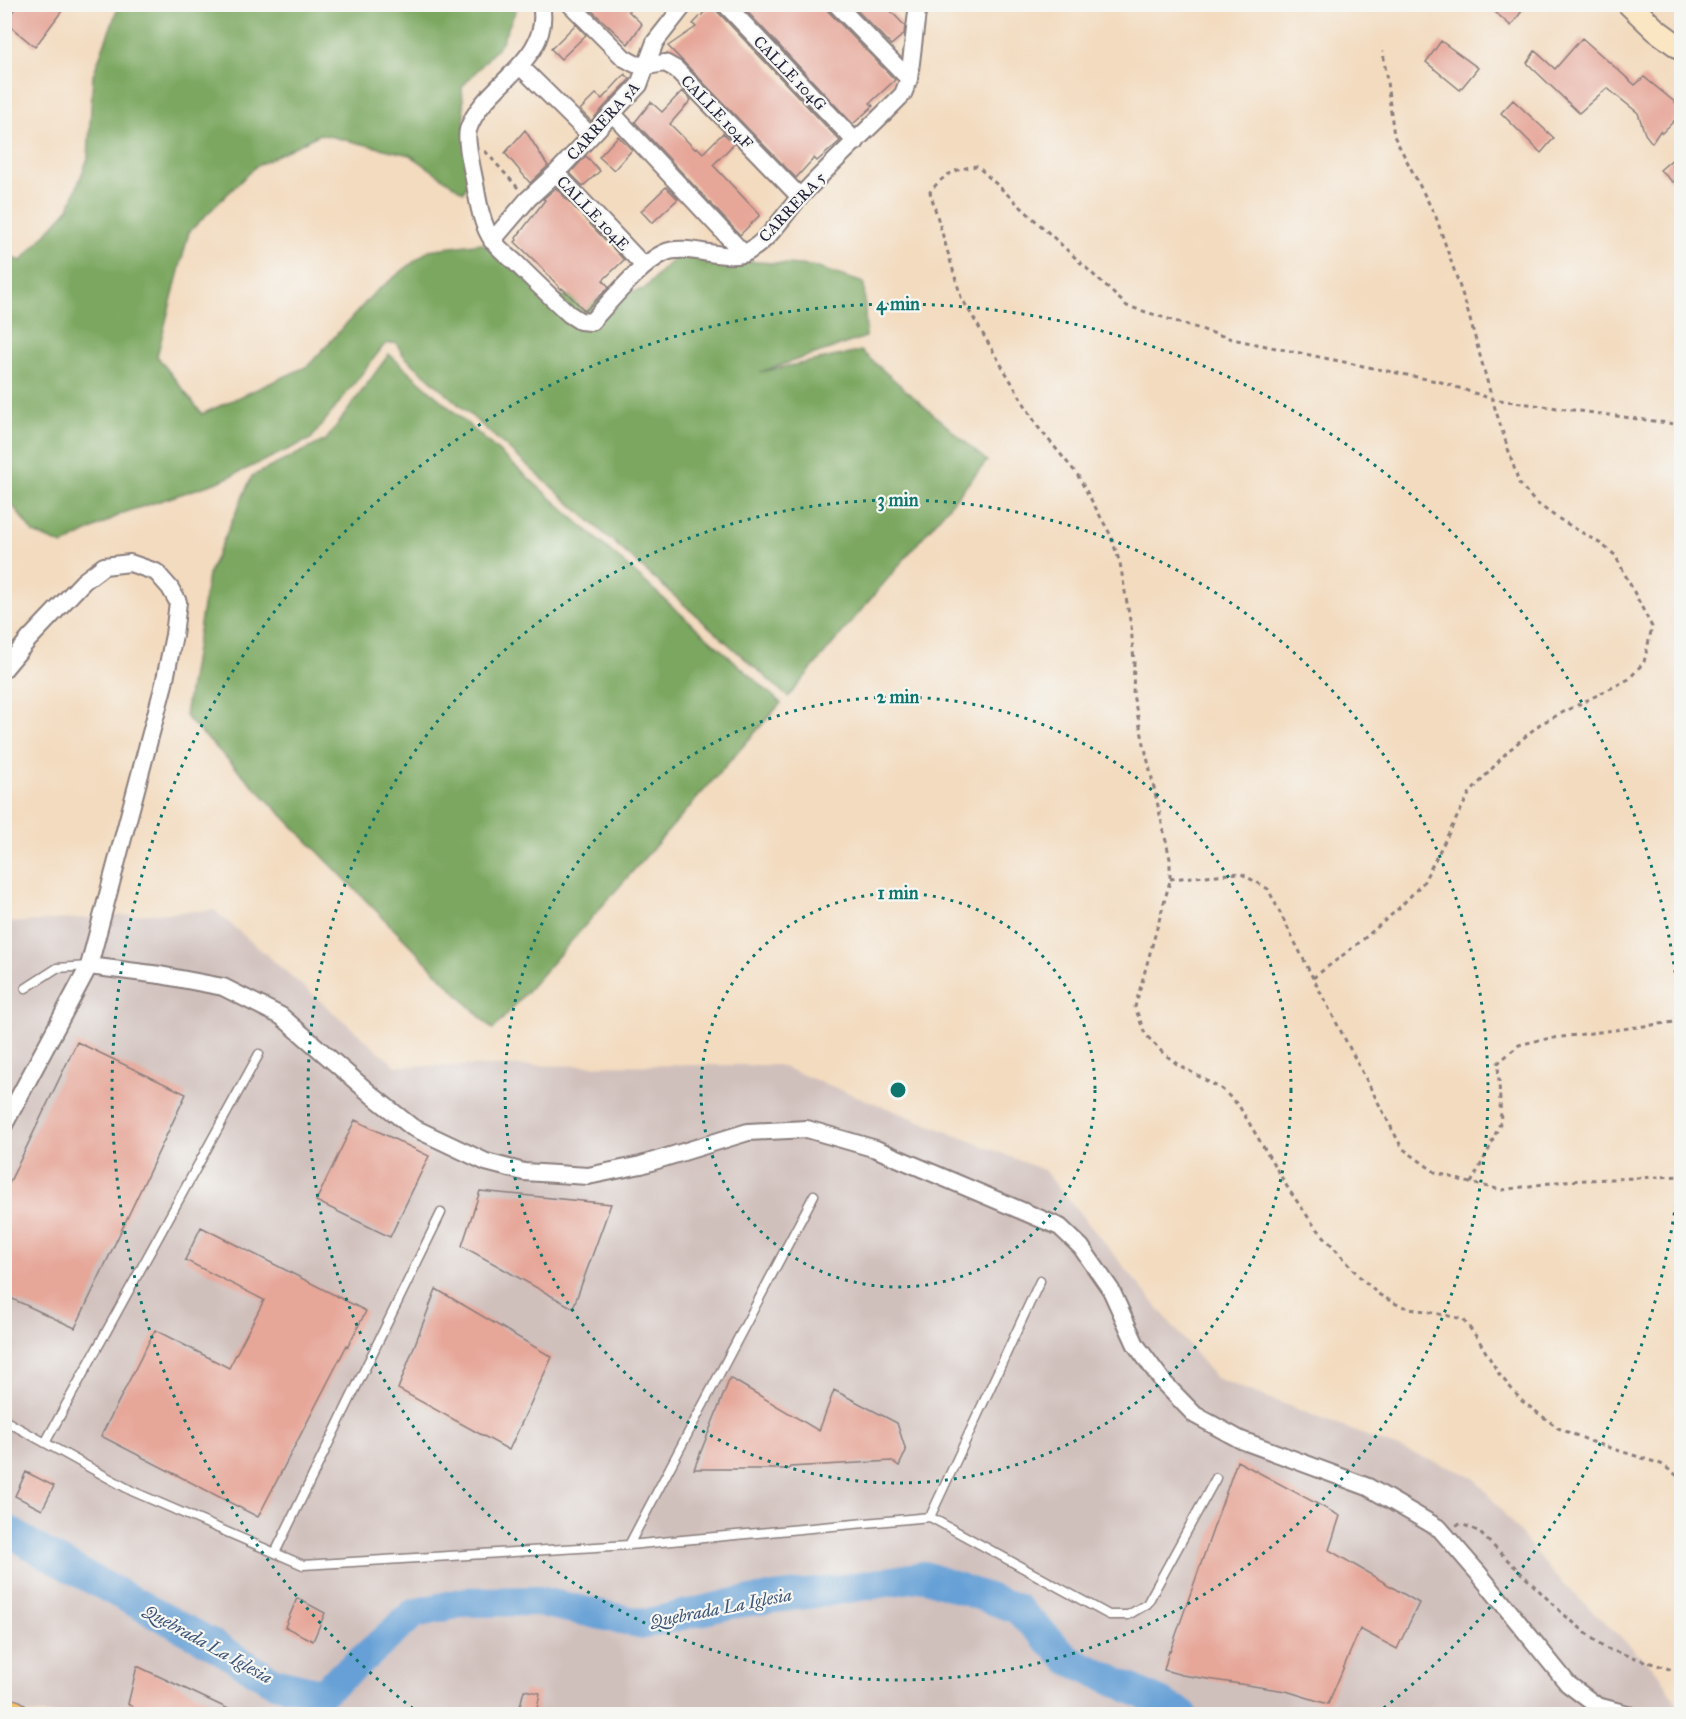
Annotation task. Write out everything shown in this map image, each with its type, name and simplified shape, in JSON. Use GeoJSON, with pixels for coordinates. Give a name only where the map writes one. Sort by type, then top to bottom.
{"type":"FeatureCollection","features":[{"type":"Feature","properties":{"kind":"highway"},"geometry":{"type":"LineString","coordinates":[[4,1711],[14,1714]]}},
{"type":"Feature","properties":{"kind":"main road"},"geometry":{"type":"LineString","coordinates":[[1629,4],[1656,30],[1682,49]]}},
{"type":"Feature","properties":{"kind":"street"},"geometry":{"type":"LineString","coordinates":[[492,241],[484,224],[476,188],[468,132],[480,108],[520,66],[540,37],[543,15],[541,4]]}},
{"type":"Feature","properties":{"kind":"street","name":"CALLE 104F"},"geometry":{"type":"LineString","coordinates":[[570,4],[624,58],[635,64],[647,66],[665,63],[676,69],[800,197]]}},
{"type":"Feature","properties":{"kind":"street","name":"CALLE 104G"},"geometry":{"type":"LineString","coordinates":[[725,4],[856,142]]}},
{"type":"Feature","properties":{"kind":"street"},"geometry":{"type":"LineString","coordinates":[[836,4],[909,79]]}},
{"type":"Feature","properties":{"kind":"street","name":"CARRERA 5"},"geometry":{"type":"LineString","coordinates":[[492,241],[569,314],[580,321],[591,322],[644,267],[664,252],[678,249],[722,255],[744,254],[750,251],[765,238],[800,197],[903,94],[909,79],[918,4]]}},
{"type":"Feature","properties":{"kind":"street","name":"CARRERA 5A"},"geometry":{"type":"LineString","coordinates":[[556,173],[639,85],[655,42],[691,5]]}},
{"type":"Feature","properties":{"kind":"street"},"geometry":{"type":"LineString","coordinates":[[520,66],[590,135]]}},
{"type":"Feature","properties":{"kind":"street"},"geometry":{"type":"LineString","coordinates":[[612,113],[744,254]]}},
{"type":"Feature","properties":{"kind":"street","name":"CALLE 104E"},"geometry":{"type":"LineString","coordinates":[[492,241],[528,199],[556,173],[644,267]]}},
{"type":"Feature","properties":{"kind":"street"},"geometry":{"type":"LineString","coordinates":[[4,669],[84,581],[104,566],[130,563],[156,572],[170,588],[178,602],[164,684],[89,966],[4,1125]]}},
{"type":"Feature","properties":{"kind":"street"},"geometry":{"type":"LineString","coordinates":[[89,966],[160,975],[224,987],[280,1016],[412,1127],[486,1162],[524,1172],[588,1176],[641,1166],[748,1132],[807,1129],[876,1149],[1060,1227],[1082,1247],[1111,1290],[1136,1345],[1164,1383],[1195,1415],[1241,1440],[1368,1487],[1440,1529],[1568,1684],[1597,1706],[1627,1714]]}},
{"type":"Feature","properties":{"kind":"lane"},"geometry":{"type":"LineString","coordinates":[[26,988],[57,968],[89,966]]}},
{"type":"Feature","properties":{"kind":"lane"},"geometry":{"type":"LineString","coordinates":[[45,1443],[259,1054]]}},
{"type":"Feature","properties":{"kind":"lane"},"geometry":{"type":"LineString","coordinates":[[629,1545],[814,1195]]}},
{"type":"Feature","properties":{"kind":"lane"},"geometry":{"type":"LineString","coordinates":[[275,1553],[441,1213]]}},
{"type":"Feature","properties":{"kind":"lane"},"geometry":{"type":"LineString","coordinates":[[930,1517],[1040,1281]]}},
{"type":"Feature","properties":{"kind":"lane"},"geometry":{"type":"LineString","coordinates":[[4,1420],[132,1491],[303,1565],[629,1545],[930,1517],[1109,1615],[1128,1615],[1147,1604],[1216,1478]]}},
{"type":"Feature","properties":{"kind":"path"},"geometry":{"type":"LineString","coordinates":[[1312,978],[1360,942],[1397,910],[1423,883],[1469,794],[1507,752],[1540,724],[1629,679],[1644,662],[1652,627],[1615,555],[1535,502],[1519,483],[1466,306],[1436,217],[1394,136],[1383,51]]}},
{"type":"Feature","properties":{"kind":"path"},"geometry":{"type":"LineString","coordinates":[[468,132],[528,199]]}},
{"type":"Feature","properties":{"kind":"path"},"geometry":{"type":"LineString","coordinates":[[1682,425],[1492,399],[1441,382],[1232,339],[1128,306],[977,166],[960,168],[940,179],[930,192],[962,297],[1038,427],[1077,474],[1110,534],[1120,563],[1131,626],[1133,695],[1170,859],[1170,879],[1135,1007],[1145,1034],[1177,1064],[1223,1090],[1239,1106],[1288,1190],[1313,1224],[1378,1294],[1400,1306],[1463,1319],[1499,1374],[1522,1401],[1558,1428],[1595,1443],[1661,1464],[1682,1479]]}},
{"type":"Feature","properties":{"kind":"path"},"geometry":{"type":"LineString","coordinates":[[1170,879],[1240,873],[1268,889],[1402,1149],[1435,1172],[1470,1184],[1502,1190],[1564,1181],[1682,1176]]}},
{"type":"Feature","properties":{"kind":"path"},"geometry":{"type":"LineString","coordinates":[[1470,1184],[1490,1149],[1501,1121],[1498,1063],[1519,1045],[1539,1040],[1682,1021]]}},
{"type":"Feature","properties":{"kind":"path"},"geometry":{"type":"LineString","coordinates":[[1440,1529],[1461,1524],[1478,1531],[1562,1613],[1604,1648],[1682,1673]]}},
{"type":"Feature","properties":{"kind":"shaded area"},"geometry":{"type":"Polygon","coordinates":[[[214,910],[396,1066],[778,1065],[1044,1170],[1216,1378],[1474,1477],[1555,1576],[1660,1674],[1682,1712],[1681,1714],[5,1714],[5,923],[214,910]]]}},
{"type":"Feature","properties":{"kind":"green space"},"geometry":{"type":"Polygon","coordinates":[[[119,5],[518,5],[501,44],[462,87],[469,182],[463,192],[410,155],[320,134],[256,166],[189,232],[157,356],[202,414],[308,366],[374,293],[429,250],[482,243],[551,295],[602,299],[644,289],[676,256],[812,266],[864,283],[866,337],[760,372],[861,351],[987,461],[788,697],[404,356],[396,343],[385,344],[311,439],[218,482],[123,513],[63,545],[33,533],[5,495],[4,254],[21,261],[69,208],[88,158],[93,75],[119,5]]]}},
{"type":"Feature","properties":{"kind":"green space"},"geometry":{"type":"Polygon","coordinates":[[[389,354],[781,703],[493,1030],[185,716],[208,575],[252,476],[326,440],[389,354]]]}},
{"type":"Feature","properties":{"kind":"building"},"geometry":{"type":"Polygon","coordinates":[[[18,4],[67,4],[35,47],[5,22],[18,4]]]}},
{"type":"Feature","properties":{"kind":"building"},"geometry":{"type":"Polygon","coordinates":[[[596,4],[634,4],[628,11],[642,24],[628,44],[591,10],[596,4]]]}},
{"type":"Feature","properties":{"kind":"building"},"geometry":{"type":"Polygon","coordinates":[[[712,4],[715,4],[717,11],[840,141],[817,161],[814,158],[796,178],[668,46],[696,27],[693,24],[712,4]]]}},
{"type":"Feature","properties":{"kind":"building"},"geometry":{"type":"Polygon","coordinates":[[[740,4],[826,4],[828,11],[895,80],[870,103],[873,106],[853,124],[740,4]]]}},
{"type":"Feature","properties":{"kind":"building"},"geometry":{"type":"Polygon","coordinates":[[[851,4],[884,4],[905,26],[904,34],[891,45],[851,4]]]}},
{"type":"Feature","properties":{"kind":"building"},"geometry":{"type":"Polygon","coordinates":[[[1486,4],[1527,4],[1511,26],[1486,4]]]}},
{"type":"Feature","properties":{"kind":"building"},"geometry":{"type":"Polygon","coordinates":[[[576,24],[586,35],[561,59],[551,49],[576,24]]]}},
{"type":"Feature","properties":{"kind":"building"},"geometry":{"type":"Polygon","coordinates":[[[1582,38],[1635,85],[1644,77],[1682,108],[1682,113],[1662,133],[1660,131],[1652,143],[1645,134],[1638,113],[1607,88],[1579,113],[1527,63],[1535,51],[1555,69],[1582,38]]]}},
{"type":"Feature","properties":{"kind":"building"},"geometry":{"type":"Polygon","coordinates":[[[1441,41],[1478,68],[1460,90],[1426,62],[1441,41]]]}},
{"type":"Feature","properties":{"kind":"building"},"geometry":{"type":"Polygon","coordinates":[[[625,74],[630,79],[591,121],[580,110],[596,94],[602,99],[625,74]]]}},
{"type":"Feature","properties":{"kind":"building"},"geometry":{"type":"Polygon","coordinates":[[[682,91],[691,100],[670,124],[695,149],[697,147],[703,153],[723,133],[734,144],[713,165],[760,215],[740,235],[635,122],[651,102],[662,112],[682,91]]]}},
{"type":"Feature","properties":{"kind":"building"},"geometry":{"type":"Polygon","coordinates":[[[1513,100],[1554,138],[1541,153],[1501,113],[1513,100]]]}},
{"type":"Feature","properties":{"kind":"building"},"geometry":{"type":"Polygon","coordinates":[[[525,130],[548,166],[530,183],[505,153],[525,130]]]}},
{"type":"Feature","properties":{"kind":"building"},"geometry":{"type":"Polygon","coordinates":[[[618,136],[632,150],[614,170],[599,157],[618,136]]]}},
{"type":"Feature","properties":{"kind":"building"},"geometry":{"type":"Polygon","coordinates":[[[1682,151],[1682,175],[1673,182],[1660,170],[1682,151]]]}},
{"type":"Feature","properties":{"kind":"building"},"geometry":{"type":"Polygon","coordinates":[[[586,156],[600,171],[583,186],[570,173],[586,156]]]}},
{"type":"Feature","properties":{"kind":"building"},"geometry":{"type":"Polygon","coordinates":[[[666,187],[678,199],[652,223],[641,211],[666,187]]]}},
{"type":"Feature","properties":{"kind":"building"},"geometry":{"type":"Polygon","coordinates":[[[556,188],[624,260],[603,280],[609,287],[585,311],[515,242],[545,200],[543,199],[556,188]]]}},
{"type":"Feature","properties":{"kind":"building"},"geometry":{"type":"Polygon","coordinates":[[[77,1042],[186,1094],[75,1328],[4,1295],[4,1194],[77,1042]]]}},
{"type":"Feature","properties":{"kind":"building"},"geometry":{"type":"Polygon","coordinates":[[[355,1120],[429,1156],[390,1237],[316,1201],[355,1120]]]}},
{"type":"Feature","properties":{"kind":"building"},"geometry":{"type":"Polygon","coordinates":[[[480,1191],[611,1204],[573,1308],[462,1246],[480,1191]]]}},
{"type":"Feature","properties":{"kind":"building"},"geometry":{"type":"Polygon","coordinates":[[[201,1227],[366,1311],[258,1517],[101,1436],[155,1330],[229,1368],[264,1300],[185,1260],[201,1227]]]}},
{"type":"Feature","properties":{"kind":"building"},"geometry":{"type":"Polygon","coordinates":[[[436,1289],[552,1357],[509,1450],[398,1389],[436,1289]]]}},
{"type":"Feature","properties":{"kind":"building"},"geometry":{"type":"Polygon","coordinates":[[[730,1378],[819,1431],[834,1390],[897,1423],[906,1451],[899,1466],[892,1461],[790,1467],[789,1469],[694,1469],[730,1378]]]}},
{"type":"Feature","properties":{"kind":"building"},"geometry":{"type":"Polygon","coordinates":[[[1237,1461],[1340,1516],[1329,1550],[1419,1603],[1397,1649],[1360,1629],[1328,1704],[1286,1691],[1182,1675],[1164,1670],[1237,1461]]]}},
{"type":"Feature","properties":{"kind":"building"},"geometry":{"type":"Polygon","coordinates":[[[26,1472],[54,1486],[42,1510],[15,1496],[26,1472]]]}},
{"type":"Feature","properties":{"kind":"building"},"geometry":{"type":"Polygon","coordinates":[[[297,1598],[325,1613],[313,1641],[285,1627],[297,1598]]]}},
{"type":"Feature","properties":{"kind":"building"},"geometry":{"type":"Polygon","coordinates":[[[137,1666],[239,1714],[143,1714],[128,1704],[137,1666]]]}},
{"type":"Feature","properties":{"kind":"building"},"geometry":{"type":"Polygon","coordinates":[[[524,1690],[540,1693],[536,1714],[518,1714],[524,1690]]]}},
{"type":"Feature","properties":{"kind":"waterway","name":"Quebrada La Iglesia"},"geometry":{"type":"LineString","coordinates":[[4,1528],[47,1555],[207,1641],[274,1682],[321,1693],[413,1614],[465,1602],[537,1601],[644,1624],[735,1603],[924,1576],[1016,1608],[1069,1660],[1183,1714]]}}]}
